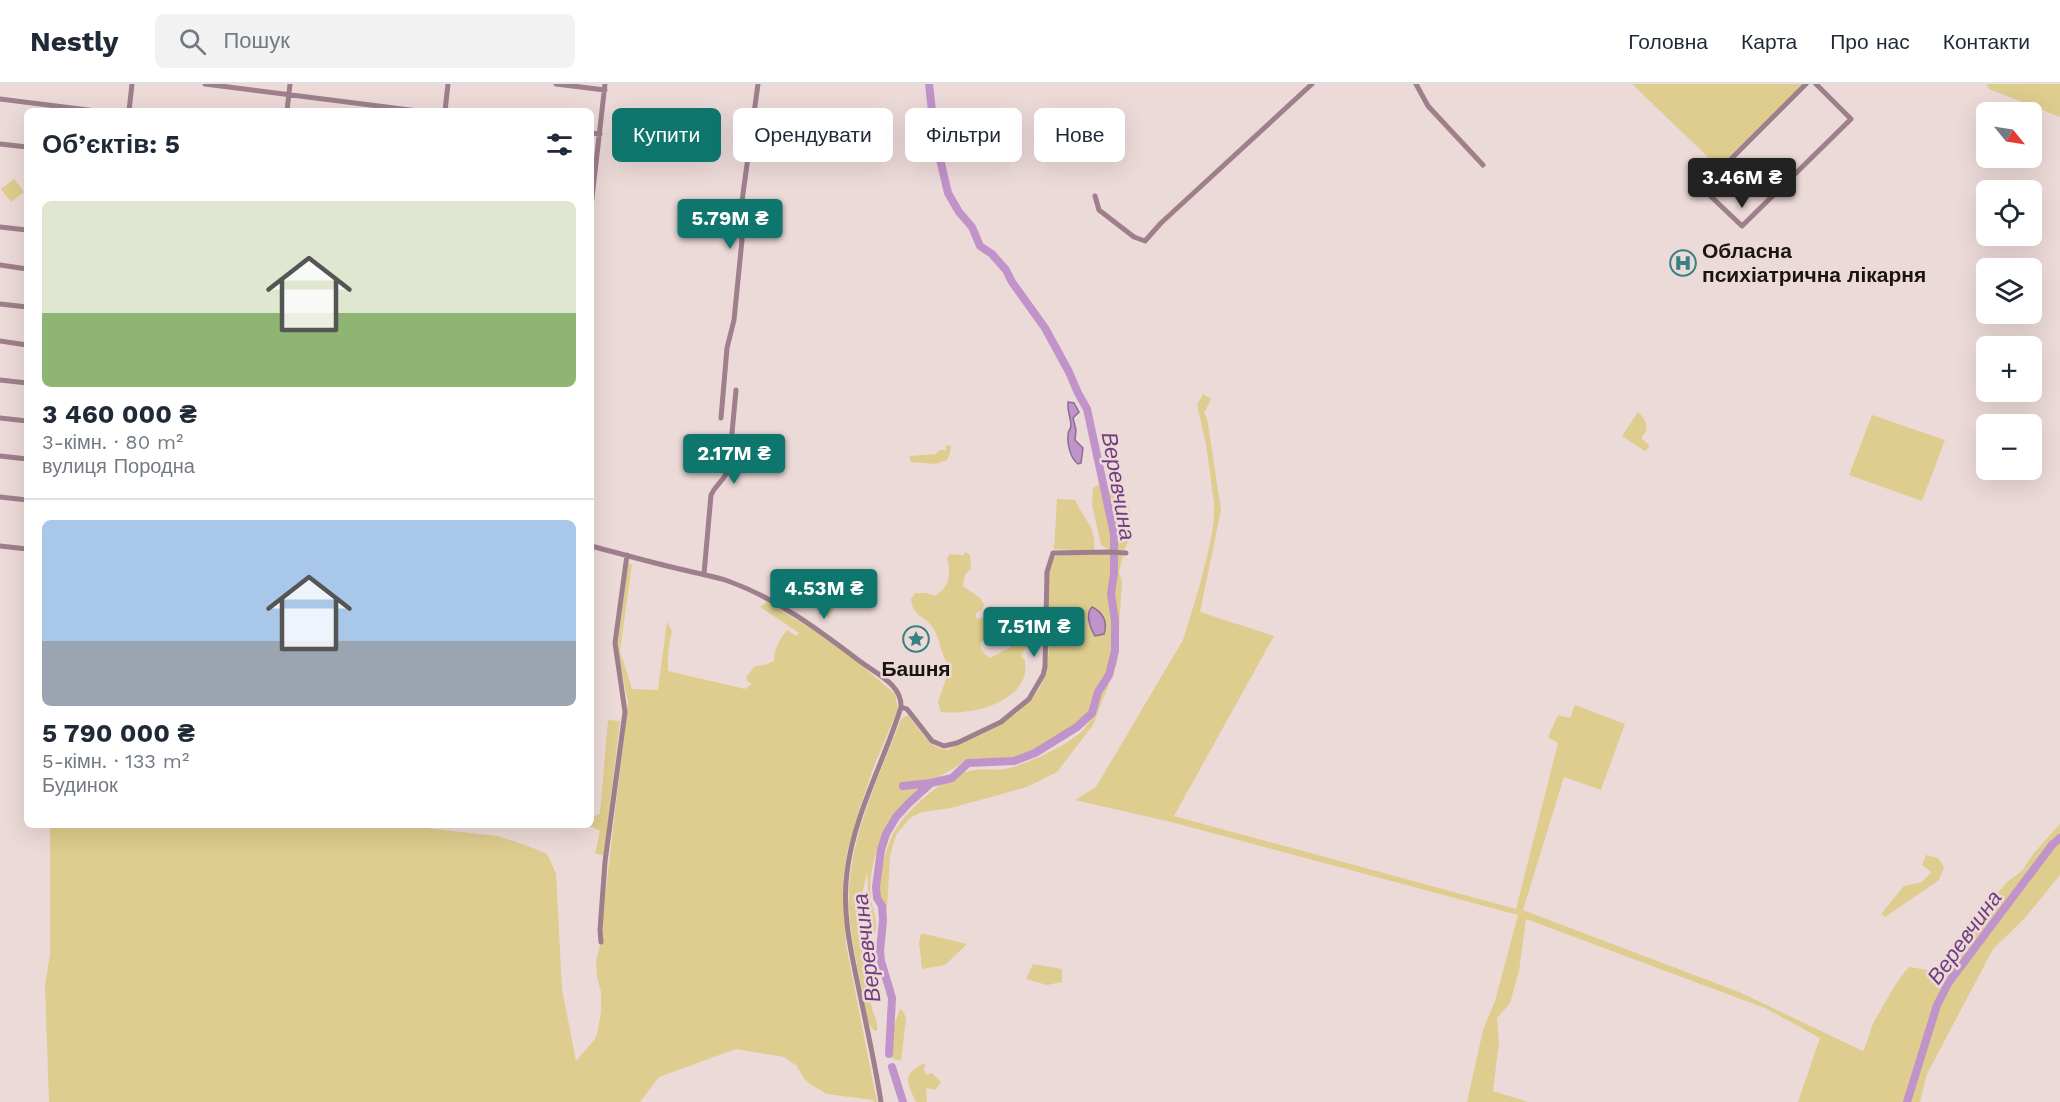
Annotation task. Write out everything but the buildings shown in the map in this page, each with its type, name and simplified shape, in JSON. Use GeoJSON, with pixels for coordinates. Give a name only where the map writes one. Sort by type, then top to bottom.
{"type":"FeatureCollection","features":[{"type":"Feature","properties":{"kind":"street"},"geometry":{"type":"LineString","coordinates":[[129,108],[132,84]]}},
{"type":"Feature","properties":{"kind":"street"},"geometry":{"type":"LineString","coordinates":[[205,84],[394,108]]}},
{"type":"Feature","properties":{"kind":"street"},"geometry":{"type":"LineString","coordinates":[[287,108],[290,84]]}},
{"type":"Feature","properties":{"kind":"street"},"geometry":{"type":"LineString","coordinates":[[445,108],[448,84]]}},
{"type":"Feature","properties":{"kind":"street"},"geometry":{"type":"LineString","coordinates":[[555,84],[605,87],[594,170]]}},
{"type":"Feature","properties":{"kind":"street"},"geometry":{"type":"LineString","coordinates":[[721,418],[727,348],[734,320],[742,240],[740,223],[758,84]]}},
{"type":"Feature","properties":{"kind":"street"},"geometry":{"type":"LineString","coordinates":[[1095,196],[1099,210],[1134,237],[1145,240],[1312,84]]}},
{"type":"Feature","properties":{"kind":"street"},"geometry":{"type":"LineString","coordinates":[[1416,84],[1428,106],[1483,165]]}},
{"type":"Feature","properties":{"kind":"street"},"geometry":{"type":"LineString","coordinates":[[1806,84],[1702,188],[1742,226],[1851,119],[1816,84]]}},
{"type":"Feature","properties":{"kind":"street"},"geometry":{"type":"LineString","coordinates":[[0,99],[72,108]]}},
{"type":"Feature","properties":{"kind":"street"},"geometry":{"type":"LineString","coordinates":[[594,133],[600,134]]}},
{"type":"Feature","properties":{"kind":"street"},"geometry":{"type":"LineString","coordinates":[[0,144],[24,147]]}},
{"type":"Feature","properties":{"kind":"street"},"geometry":{"type":"LineString","coordinates":[[0,227],[24,230]]}},
{"type":"Feature","properties":{"kind":"street"},"geometry":{"type":"LineString","coordinates":[[0,265],[24,268]]}},
{"type":"Feature","properties":{"kind":"street"},"geometry":{"type":"LineString","coordinates":[[0,304],[24,307]]}},
{"type":"Feature","properties":{"kind":"street"},"geometry":{"type":"LineString","coordinates":[[0,341],[24,345]]}},
{"type":"Feature","properties":{"kind":"street"},"geometry":{"type":"LineString","coordinates":[[0,380],[24,383]]}},
{"type":"Feature","properties":{"kind":"street"},"geometry":{"type":"LineString","coordinates":[[705,574],[711,495],[726,476],[729,465],[736,390]]}},
{"type":"Feature","properties":{"kind":"street"},"geometry":{"type":"LineString","coordinates":[[0,418],[24,421]]}},
{"type":"Feature","properties":{"kind":"street"},"geometry":{"type":"LineString","coordinates":[[0,456],[24,459]]}},
{"type":"Feature","properties":{"kind":"street"},"geometry":{"type":"LineString","coordinates":[[0,497],[24,500]]}},
{"type":"Feature","properties":{"kind":"street"},"geometry":{"type":"LineString","coordinates":[[0,546],[24,549]]}},
{"type":"Feature","properties":{"kind":"street"},"geometry":{"type":"LineString","coordinates":[[594,547],[685,571],[705,574],[729,581],[761,595],[808,623],[891,684],[900,695],[901,707],[871,783],[852,844],[847,872],[845,906],[850,948],[881,1102]]}},
{"type":"Feature","properties":{"kind":"street"},"geometry":{"type":"LineString","coordinates":[[901,707],[907,709],[932,741],[944,746],[957,742],[1011,715],[1029,699],[1043,675],[1046,650],[1047,572],[1053,553],[1126,553]]}},
{"type":"Feature","properties":{"kind":"street"},"geometry":{"type":"LineString","coordinates":[[601,942],[605,862],[625,712],[615,643],[627,555]]}},
{"type":"Feature","properties":{"kind":"shaded area"},"geometry":{"type":"Polygon","coordinates":[[[1632,84],[1803,84],[1720,166],[1632,84]]]}},
{"type":"Feature","properties":{"kind":"shaded area"},"geometry":{"type":"Polygon","coordinates":[[[1986,84],[2060,84],[2060,117],[2042,110],[2042,102],[2022,102],[1989,89],[1986,84]]]}},
{"type":"Feature","properties":{"kind":"shaded area"},"geometry":{"type":"Polygon","coordinates":[[[14,179],[24,192],[11,202],[1,189],[14,179]]]}},
{"type":"Feature","properties":{"kind":"shaded area"},"geometry":{"type":"Polygon","coordinates":[[[1203,394],[1211,399],[1204,413],[1207,418],[1221,510],[1200,612],[1274,636],[1174,816],[1516,909],[1558,743],[1548,737],[1558,715],[1570,718],[1575,705],[1625,724],[1601,790],[1564,777],[1523,910],[1739,992],[1863,1051],[1875,1020],[1909,967],[1946,973],[1980,922],[1990,902],[2007,882],[2022,871],[2033,854],[2060,824],[2060,875],[2024,919],[1993,949],[1927,1074],[1920,1102],[1798,1102],[1820,1038],[1765,1008],[1526,919],[1519,971],[1510,1003],[1497,1018],[1499,1042],[1493,1091],[1528,1102],[1467,1102],[1483,1030],[1495,1001],[1518,915],[1171,822],[1075,800],[1096,787],[1183,640],[1199,588],[1214,519],[1206,444],[1197,405],[1203,394]]]}},
{"type":"Feature","properties":{"kind":"shaded area"},"geometry":{"type":"Polygon","coordinates":[[[1068,402],[1074,403],[1079,412],[1073,418],[1076,430],[1075,440],[1083,448],[1081,463],[1078,464],[1071,455],[1068,443],[1071,426],[1068,402]]]}},
{"type":"Feature","properties":{"kind":"shaded area"},"geometry":{"type":"Polygon","coordinates":[[[1638,412],[1644,418],[1646,425],[1646,431],[1641,438],[1650,446],[1645,451],[1622,436],[1638,412]]]}},
{"type":"Feature","properties":{"kind":"shaded area"},"geometry":{"type":"Polygon","coordinates":[[[1872,415],[1945,440],[1922,501],[1849,475],[1872,415]]]}},
{"type":"Feature","properties":{"kind":"shaded area"},"geometry":{"type":"Polygon","coordinates":[[[946,445],[951,446],[947,460],[935,464],[911,462],[909,456],[936,454],[939,450],[946,450],[946,445]]]}},
{"type":"Feature","properties":{"kind":"shaded area"},"geometry":{"type":"Polygon","coordinates":[[[1097,485],[1113,491],[1116,509],[1119,509],[1120,505],[1125,518],[1130,517],[1124,499],[1128,501],[1131,520],[1124,550],[1108,549],[1101,545],[1092,505],[1093,488],[1097,485]]]}},
{"type":"Feature","properties":{"kind":"shaded area"},"geometry":{"type":"Polygon","coordinates":[[[1057,499],[1075,500],[1092,530],[1094,551],[1054,549],[1057,499]]]}},
{"type":"Feature","properties":{"kind":"shaded area"},"geometry":{"type":"Polygon","coordinates":[[[966,552],[970,555],[971,568],[965,575],[963,586],[980,598],[984,604],[982,610],[975,616],[978,619],[986,616],[992,625],[998,624],[1005,627],[1006,632],[1004,635],[987,635],[981,645],[983,652],[990,658],[1011,647],[1007,642],[1001,643],[1005,637],[1015,638],[1021,635],[1020,632],[1014,631],[1017,625],[1028,628],[1032,633],[1021,656],[1025,660],[1025,674],[1020,685],[1012,693],[990,706],[964,712],[941,712],[938,702],[950,667],[944,658],[933,628],[916,613],[911,599],[915,593],[935,596],[940,592],[948,580],[947,558],[950,554],[963,555],[966,552]]]}},
{"type":"Feature","properties":{"kind":"shaded area"},"geometry":{"type":"Polygon","coordinates":[[[1068,553],[1123,556],[1119,572],[1122,581],[1117,663],[1093,725],[1057,772],[1027,787],[951,808],[922,812],[910,818],[896,835],[890,856],[887,909],[876,905],[885,854],[896,828],[913,808],[935,789],[958,775],[973,770],[1005,769],[1038,758],[1073,738],[1088,724],[1104,686],[1100,687],[1091,710],[1084,720],[1075,727],[1026,754],[1002,759],[978,758],[964,762],[928,781],[890,824],[879,844],[871,877],[871,899],[876,931],[871,934],[867,873],[863,888],[861,921],[863,955],[877,1024],[877,1031],[875,1031],[868,1022],[864,1009],[851,928],[849,893],[851,870],[861,826],[901,719],[908,715],[930,742],[947,750],[998,726],[1020,710],[1039,689],[1044,679],[1049,641],[1049,571],[1053,559],[1068,553]]]}},
{"type":"Feature","properties":{"kind":"shaded area"},"geometry":{"type":"Polygon","coordinates":[[[628,564],[632,564],[620,651],[632,689],[658,690],[667,621],[672,632],[668,671],[745,689],[752,684],[747,681],[746,677],[755,666],[774,661],[778,644],[787,630],[796,636],[799,633],[760,607],[767,602],[810,628],[855,660],[895,694],[898,709],[874,766],[859,810],[847,852],[843,880],[846,945],[877,1102],[827,1094],[805,1080],[797,1066],[784,1057],[736,1049],[659,1077],[640,1102],[49,1102],[45,986],[50,954],[50,828],[425,828],[498,836],[547,854],[556,873],[562,989],[576,1061],[597,1035],[601,1012],[601,992],[596,960],[602,939],[628,702],[618,655],[628,564]]]}},
{"type":"Feature","properties":{"kind":"shaded area"},"geometry":{"type":"Polygon","coordinates":[[[832,581],[837,581],[838,597],[829,604],[834,609],[827,617],[818,614],[832,581]]]}},
{"type":"Feature","properties":{"kind":"shaded area"},"geometry":{"type":"Polygon","coordinates":[[[1092,607],[1104,618],[1104,634],[1095,636],[1091,629],[1089,617],[1092,607]]]}},
{"type":"Feature","properties":{"kind":"shaded area"},"geometry":{"type":"Polygon","coordinates":[[[608,720],[620,721],[604,856],[595,853],[600,831],[594,828],[594,816],[600,814],[608,720]]]}},
{"type":"Feature","properties":{"kind":"shaded area"},"geometry":{"type":"Polygon","coordinates":[[[1926,855],[1938,858],[1944,867],[1939,880],[1885,917],[1881,914],[1904,886],[1922,882],[1931,872],[1922,865],[1926,855]]]}},
{"type":"Feature","properties":{"kind":"shaded area"},"geometry":{"type":"Polygon","coordinates":[[[921,934],[967,944],[945,965],[922,969],[919,942],[921,934]]]}},
{"type":"Feature","properties":{"kind":"shaded area"},"geometry":{"type":"Polygon","coordinates":[[[1033,964],[1062,969],[1062,982],[1047,985],[1026,979],[1033,964]]]}},
{"type":"Feature","properties":{"kind":"shaded area"},"geometry":{"type":"Polygon","coordinates":[[[900,1009],[906,1018],[901,1061],[893,1059],[892,1056],[893,1028],[900,1009]]]}},
{"type":"Feature","properties":{"kind":"shaded area"},"geometry":{"type":"Polygon","coordinates":[[[925,1063],[924,1070],[927,1075],[932,1073],[941,1082],[935,1090],[926,1088],[927,1102],[916,1102],[908,1079],[912,1071],[925,1063]]]}},
{"type":"Feature","properties":{"kind":"waterway","name":"Веревчина"},"geometry":{"type":"LineString","coordinates":[[889,1054],[892,998],[881,961],[883,920],[882,906],[877,898],[876,887],[881,850],[886,834],[896,817],[931,783],[952,778],[968,763],[1014,761],[1035,753],[1077,727],[1092,713],[1098,692],[1109,675],[1115,651],[1115,621],[1111,594],[1114,573],[1114,534],[1087,409],[1045,328],[1006,270],[992,254],[980,246],[972,227],[959,212],[948,193],[935,138],[929,84]]}},
{"type":"Feature","properties":{"kind":"waterway"},"geometry":{"type":"LineString","coordinates":[[903,786],[931,783]]}},
{"type":"Feature","properties":{"kind":"waterway","name":"Веревчина"},"geometry":{"type":"LineString","coordinates":[[1907,1102],[1937,1005],[1949,982],[2052,845],[2060,838]]}},
{"type":"Feature","properties":{"kind":"waterway","name":"Веревчина"},"geometry":{"type":"LineString","coordinates":[[892,1067],[903,1102]]}},
{"type":"Feature","properties":{"kind":"place","name":"Обласна психіатрична лікарня"},"geometry":{"type":"Point","coordinates":[1683,263]}},
{"type":"Feature","properties":{"kind":"place","name":"Башня"},"geometry":{"type":"Point","coordinates":[916,639]}}]}
